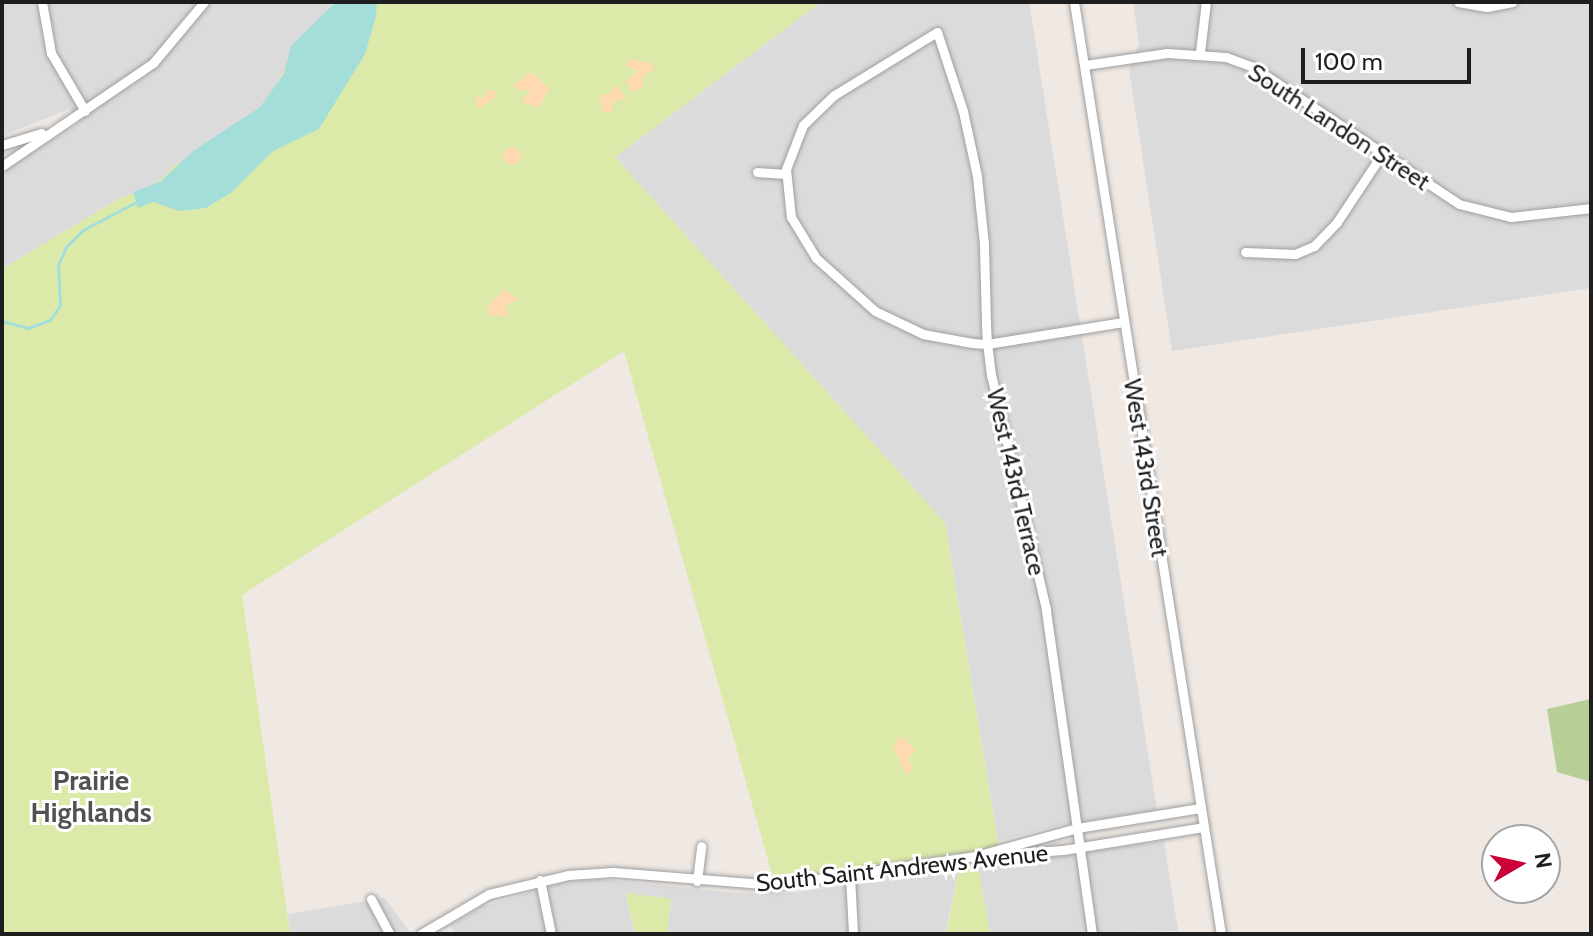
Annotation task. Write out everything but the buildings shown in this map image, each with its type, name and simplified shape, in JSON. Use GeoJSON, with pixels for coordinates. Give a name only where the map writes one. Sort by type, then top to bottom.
{"type":"FeatureCollection","features":[{"type":"Feature","properties":{"kind":"street"},"geometry":{"type":"LineString","coordinates":[[42,2],[51,53],[85,111]]}},
{"type":"Feature","properties":{"kind":"street"},"geometry":{"type":"LineString","coordinates":[[2,166],[48,131],[85,111],[160,58],[204,2]]}},
{"type":"Feature","properties":{"kind":"street","name":"West 143rd Street"},"geometry":{"type":"LineString","coordinates":[[1074,2],[1221,934]]}},
{"type":"Feature","properties":{"kind":"street"},"geometry":{"type":"LineString","coordinates":[[1200,52],[1206,2]]}},
{"type":"Feature","properties":{"kind":"street"},"geometry":{"type":"LineString","coordinates":[[1458,2],[1487,7],[1513,2]]}},
{"type":"Feature","properties":{"kind":"street","name":"West 143rd Terrace"},"geometry":{"type":"LineString","coordinates":[[786,174],[795,139],[822,104],[937,32],[963,111],[977,176],[987,344],[995,401],[1046,609],[1092,934]]}},
{"type":"Feature","properties":{"kind":"street","name":"South Landon Street"},"geometry":{"type":"LineString","coordinates":[[1085,65],[1200,52],[1253,67],[1434,190],[1485,213],[1537,217],[1591,208]]}},
{"type":"Feature","properties":{"kind":"street"},"geometry":{"type":"LineString","coordinates":[[2,145],[48,131]]}},
{"type":"Feature","properties":{"kind":"street"},"geometry":{"type":"LineString","coordinates":[[1245,252],[1295,254],[1314,246],[1337,222],[1382,154]]}},
{"type":"Feature","properties":{"kind":"street"},"geometry":{"type":"LineString","coordinates":[[757,172],[786,174],[797,230],[851,293],[891,321],[923,334],[987,344],[1123,322]]}},
{"type":"Feature","properties":{"kind":"street"},"geometry":{"type":"LineString","coordinates":[[976,856],[1077,828],[1200,808]]}},
{"type":"Feature","properties":{"kind":"street","name":"South Saint Andrews Avenue"},"geometry":{"type":"LineString","coordinates":[[421,934],[471,902],[540,880],[613,872],[775,885],[976,856],[1081,848],[1203,827]]}},
{"type":"Feature","properties":{"kind":"street"},"geometry":{"type":"LineString","coordinates":[[697,881],[701,846]]}},
{"type":"Feature","properties":{"kind":"street"},"geometry":{"type":"LineString","coordinates":[[850,876],[853,934]]}},
{"type":"Feature","properties":{"kind":"street"},"geometry":{"type":"LineString","coordinates":[[540,880],[551,934]]}},
{"type":"Feature","properties":{"kind":"street"},"geometry":{"type":"LineString","coordinates":[[371,899],[390,934]]}},
{"type":"Feature","properties":{"kind":"shaded area"},"geometry":{"type":"Polygon","coordinates":[[[2,2],[341,2],[263,114],[151,188],[120,198],[2,269],[2,172],[80,122],[69,109],[2,136],[2,2]]]}},
{"type":"Feature","properties":{"kind":"shaded area"},"geometry":{"type":"Polygon","coordinates":[[[821,2],[1029,2],[1157,810],[1060,825],[998,841],[945,523],[615,157],[821,2]]]}},
{"type":"Feature","properties":{"kind":"shaded area"},"geometry":{"type":"Polygon","coordinates":[[[1133,2],[1591,2],[1591,288],[1172,351],[1129,69],[1139,44],[1133,2]]]}},
{"type":"Feature","properties":{"kind":"shaded area"},"geometry":{"type":"Polygon","coordinates":[[[1164,841],[1178,931],[990,934],[977,867],[1164,841]]]}},
{"type":"Feature","properties":{"kind":"shaded area"},"geometry":{"type":"Polygon","coordinates":[[[959,869],[945,934],[667,934],[671,899],[626,894],[635,934],[455,934],[450,925],[483,906],[562,883],[598,879],[736,893],[794,893],[959,869]]]}},
{"type":"Feature","properties":{"kind":"shaded area"},"geometry":{"type":"Polygon","coordinates":[[[385,898],[411,934],[290,934],[288,914],[385,898]]]}},
{"type":"Feature","properties":{"kind":"green space"},"geometry":{"type":"Polygon","coordinates":[[[341,2],[821,2],[615,157],[945,523],[999,848],[775,885],[624,351],[242,595],[290,934],[2,934],[2,269],[120,198],[151,188],[174,166],[263,114],[297,44],[341,2]]]}},
{"type":"Feature","properties":{"kind":"green space"},"geometry":{"type":"Polygon","coordinates":[[[1591,699],[1591,782],[1557,772],[1547,709],[1591,699]]]}},
{"type":"Feature","properties":{"kind":"green space"},"geometry":{"type":"Polygon","coordinates":[[[978,865],[990,934],[946,934],[959,869],[978,865]]]}},
{"type":"Feature","properties":{"kind":"green space"},"geometry":{"type":"Polygon","coordinates":[[[626,893],[671,899],[667,934],[635,934],[626,893]]]}},
{"type":"Feature","properties":{"kind":"sand"},"geometry":{"type":"Polygon","coordinates":[[[630,59],[650,63],[655,70],[643,75],[642,88],[632,92],[626,81],[638,71],[626,66],[630,59]]]}},
{"type":"Feature","properties":{"kind":"sand"},"geometry":{"type":"Polygon","coordinates":[[[532,72],[549,89],[539,108],[521,102],[531,89],[519,91],[513,85],[532,72]]]}},
{"type":"Feature","properties":{"kind":"sand"},"geometry":{"type":"Polygon","coordinates":[[[616,85],[627,99],[614,101],[611,112],[604,113],[599,95],[610,94],[616,85]]]}},
{"type":"Feature","properties":{"kind":"sand"},"geometry":{"type":"Polygon","coordinates":[[[488,89],[496,92],[495,98],[478,109],[475,97],[484,97],[488,89]]]}},
{"type":"Feature","properties":{"kind":"sand"},"geometry":{"type":"Polygon","coordinates":[[[512,147],[521,156],[512,165],[503,156],[512,147]]]}},
{"type":"Feature","properties":{"kind":"sand"},"geometry":{"type":"Polygon","coordinates":[[[505,289],[519,300],[505,305],[509,316],[490,316],[487,307],[505,289]]]}},
{"type":"Feature","properties":{"kind":"sand"},"geometry":{"type":"Polygon","coordinates":[[[900,736],[916,750],[908,759],[912,769],[907,775],[893,747],[900,736]]]}},
{"type":"Feature","properties":{"kind":"water"},"geometry":{"type":"Polygon","coordinates":[[[336,2],[377,2],[376,16],[365,54],[319,129],[273,151],[232,192],[206,208],[180,211],[153,202],[138,208],[133,192],[160,182],[193,151],[260,107],[284,74],[291,46],[336,2]]]}},
{"type":"Feature","properties":{"kind":"waterway"},"geometry":{"type":"LineString","coordinates":[[2,321],[28,328],[50,320],[60,305],[58,265],[66,247],[83,230],[136,202]]}},
{"type":"Feature","properties":{"kind":"district","name":"Prairie Highlands"},"geometry":{"type":"Point","coordinates":[91,796]}}]}
